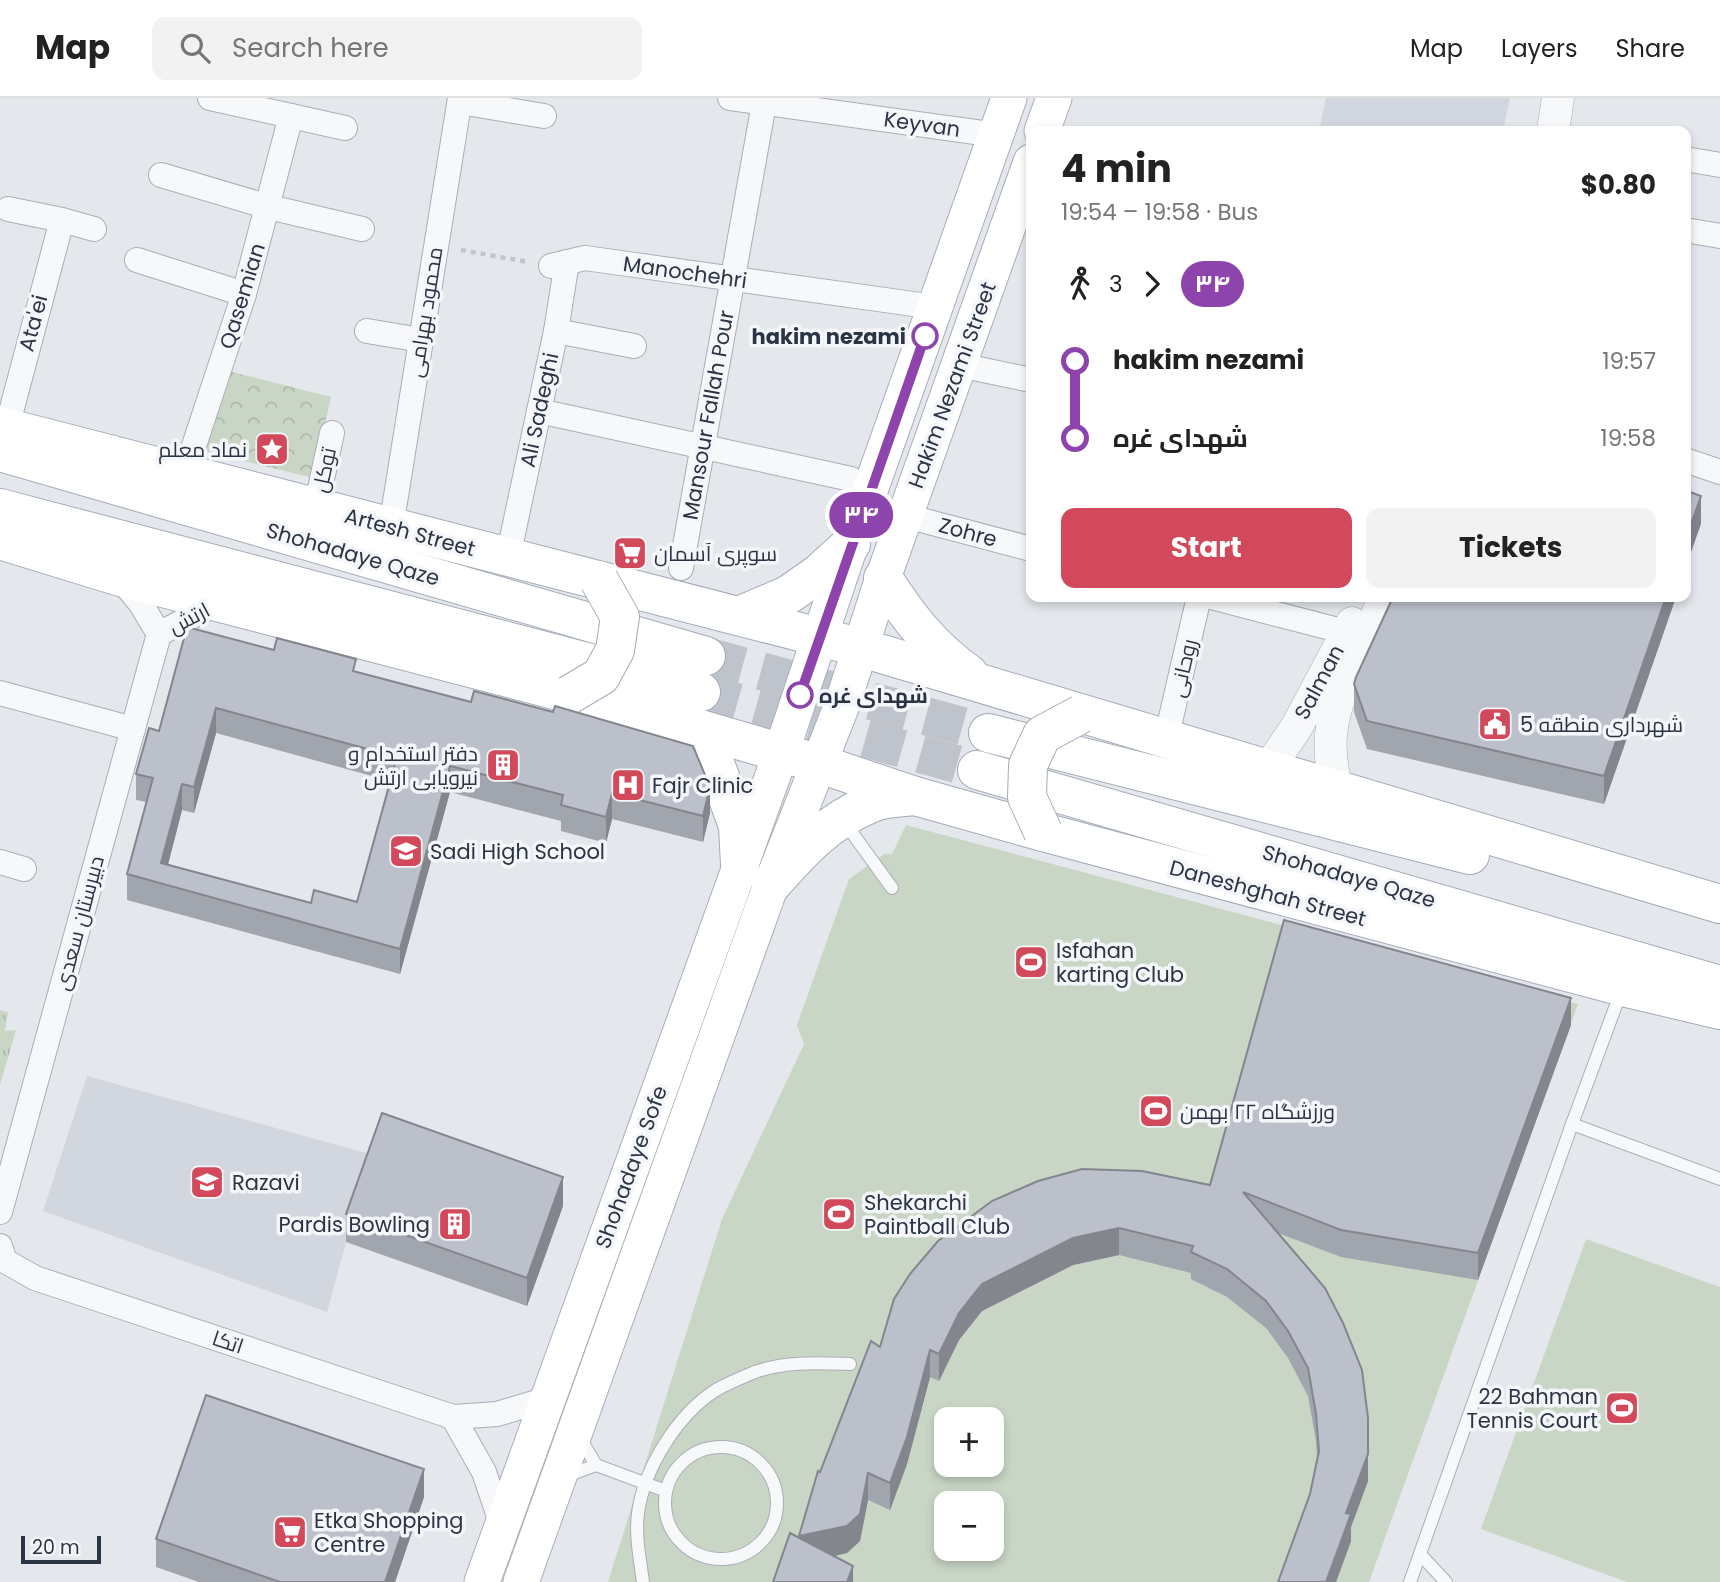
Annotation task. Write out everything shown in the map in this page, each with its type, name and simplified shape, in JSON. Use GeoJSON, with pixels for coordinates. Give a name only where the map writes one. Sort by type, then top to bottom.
{"type":"FeatureCollection","features":[{"type":"Feature","properties":{"kind":"main road","name":"Hakim Nezami Street"},"geometry":{"type":"LineString","coordinates":[[820,637],[851,544],[861,481],[935,307],[1009,98]]}},
{"type":"Feature","properties":{"kind":"main road"},"geometry":{"type":"LineString","coordinates":[[1044,126],[1054,98]]}},
{"type":"Feature","properties":{"kind":"main road","name":"Hakim Nezami Street"},"geometry":{"type":"LineString","coordinates":[[872,613],[959,365],[1022,213],[1026,190]]}},
{"type":"Feature","properties":{"kind":"main road","name":"Artesh Street"},"geometry":{"type":"LineString","coordinates":[[2,435],[185,473],[820,637],[872,613]]}},
{"type":"Feature","properties":{"kind":"main road","name":"Shohadaye Qaze"},"geometry":{"type":"LineString","coordinates":[[0,509],[703,674],[2,435]]}},
{"type":"Feature","properties":{"kind":"main road"},"geometry":{"type":"LineString","coordinates":[[0,540],[117,576],[666,719],[781,753]]}},
{"type":"Feature","properties":{"kind":"main road"},"geometry":{"type":"LineString","coordinates":[[739,616],[788,594],[818,574],[851,544]]}},
{"type":"Feature","properties":{"kind":"main road"},"geometry":{"type":"LineString","coordinates":[[569,695],[601,676],[615,650],[620,617],[599,580]]}},
{"type":"Feature","properties":{"kind":"main road"},"geometry":{"type":"LineString","coordinates":[[833,598],[833,608],[845,623],[855,625],[865,621],[872,613]]}},
{"type":"Feature","properties":{"kind":"main road"},"geometry":{"type":"LineString","coordinates":[[872,613],[910,620],[944,656],[985,686]]}},
{"type":"Feature","properties":{"kind":"main road"},"geometry":{"type":"LineString","coordinates":[[872,613],[985,686],[1720,904]]}},
{"type":"Feature","properties":{"kind":"main road","name":"Shohadaye Sofe"},"geometry":{"type":"LineString","coordinates":[[482,1582],[547,1399],[756,875],[820,764],[872,613]]}},
{"type":"Feature","properties":{"kind":"main road","name":"Shohadaye Sofe"},"geometry":{"type":"LineString","coordinates":[[521,1582],[575,1430],[756,875],[781,753],[820,637]]}},
{"type":"Feature","properties":{"kind":"main road"},"geometry":{"type":"LineString","coordinates":[[1043,832],[1027,797],[1028,765],[1042,735],[1081,714]]}},
{"type":"Feature","properties":{"kind":"main road"},"geometry":{"type":"LineString","coordinates":[[666,719],[696,740],[716,766],[756,875],[842,819],[874,802],[915,796]]}},
{"type":"Feature","properties":{"kind":"main road"},"geometry":{"type":"LineString","coordinates":[[988,733],[1720,917]]}},
{"type":"Feature","properties":{"kind":"main road","name":"Daneshghah Street"},"geometry":{"type":"LineString","coordinates":[[781,753],[915,796],[1043,832],[1623,988],[1720,1010]]}},
{"type":"Feature","properties":{"kind":"main road","name":"Shohadaye Qaze"},"geometry":{"type":"LineString","coordinates":[[977,770],[1720,985]]}},
{"type":"Feature","properties":{"kind":"street"},"geometry":{"type":"LineString","coordinates":[[212,98],[263,104],[291,116],[345,128]]}},
{"type":"Feature","properties":{"kind":"street","name":"Keyvan"},"geometry":{"type":"LineString","coordinates":[[730,98],[764,100],[996,135]]}},
{"type":"Feature","properties":{"kind":"street"},"geometry":{"type":"LineString","coordinates":[[1554,126],[1558,98]]}},
{"type":"Feature","properties":{"kind":"street"},"geometry":{"type":"LineString","coordinates":[[460,100],[544,116]]}},
{"type":"Feature","properties":{"kind":"street","name":"محمود بهرامی"},"geometry":{"type":"LineString","coordinates":[[391,527],[460,100]]}},
{"type":"Feature","properties":{"kind":"street","name":"Mansour Fallah Pour"},"geometry":{"type":"LineString","coordinates":[[681,568],[764,100]]}},
{"type":"Feature","properties":{"kind":"street","name":"Qasemian"},"geometry":{"type":"LineString","coordinates":[[185,473],[244,294],[291,116]]}},
{"type":"Feature","properties":{"kind":"street"},"geometry":{"type":"LineString","coordinates":[[1691,160],[1720,165]]}},
{"type":"Feature","properties":{"kind":"street"},"geometry":{"type":"LineString","coordinates":[[161,175],[269,207],[362,229]]}},
{"type":"Feature","properties":{"kind":"street"},"geometry":{"type":"LineString","coordinates":[[8,209],[94,229]]}},
{"type":"Feature","properties":{"kind":"street","name":"Ata'ei"},"geometry":{"type":"LineString","coordinates":[[2,435],[62,220]]}},
{"type":"Feature","properties":{"kind":"street"},"geometry":{"type":"LineString","coordinates":[[1691,231],[1720,236]]}},
{"type":"Feature","properties":{"kind":"street","name":"Manochehri"},"geometry":{"type":"LineString","coordinates":[[559,264],[585,257],[935,307]]}},
{"type":"Feature","properties":{"kind":"street"},"geometry":{"type":"LineString","coordinates":[[137,260],[244,294]]}},
{"type":"Feature","properties":{"kind":"street","name":"Ali Sadeghi"},"geometry":{"type":"LineString","coordinates":[[508,557],[556,331],[559,264]]}},
{"type":"Feature","properties":{"kind":"street"},"geometry":{"type":"LineString","coordinates":[[367,331],[421,340]]}},
{"type":"Feature","properties":{"kind":"street"},"geometry":{"type":"LineString","coordinates":[[556,331],[635,345]]}},
{"type":"Feature","properties":{"kind":"street"},"geometry":{"type":"LineString","coordinates":[[959,365],[1026,379]]}},
{"type":"Feature","properties":{"kind":"street"},"geometry":{"type":"LineString","coordinates":[[539,411],[861,481]]}},
{"type":"Feature","properties":{"kind":"street","name":"توکل"},"geometry":{"type":"LineString","coordinates":[[316,507],[332,433]]}},
{"type":"Feature","properties":{"kind":"street"},"geometry":{"type":"LineString","coordinates":[[1691,462],[1720,472]]}},
{"type":"Feature","properties":{"kind":"street","name":"Zohre"},"geometry":{"type":"LineString","coordinates":[[905,516],[1026,548]]}},
{"type":"Feature","properties":{"kind":"street"},"geometry":{"type":"LineString","coordinates":[[117,576],[141,604],[159,635]]}},
{"type":"Feature","properties":{"kind":"street","name":"ارتش"},"geometry":{"type":"LineString","coordinates":[[159,635],[219,602]]}},
{"type":"Feature","properties":{"kind":"street","name":"روحانی"},"geometry":{"type":"LineString","coordinates":[[1166,739],[1198,602]]}},
{"type":"Feature","properties":{"kind":"street"},"geometry":{"type":"LineString","coordinates":[[1230,602],[1346,632]]}},
{"type":"Feature","properties":{"kind":"street","name":"Salman"},"geometry":{"type":"LineString","coordinates":[[1268,769],[1296,727],[1346,632],[1368,602]]}},
{"type":"Feature","properties":{"kind":"street"},"geometry":{"type":"LineString","coordinates":[[1296,727],[1295,745],[1301,754],[1312,757],[1322,752],[1331,735],[1335,715],[1355,658],[1382,602]]}},
{"type":"Feature","properties":{"kind":"street","name":"دبیرستان سعدی"},"geometry":{"type":"LineString","coordinates":[[0,1212],[159,635]]}},
{"type":"Feature","properties":{"kind":"street"},"geometry":{"type":"LineString","coordinates":[[0,693],[132,729]]}},
{"type":"Feature","properties":{"kind":"street"},"geometry":{"type":"LineString","coordinates":[[1331,735],[1336,789]]}},
{"type":"Feature","properties":{"kind":"street"},"geometry":{"type":"LineString","coordinates":[[0,862],[24,869]]}},
{"type":"Feature","properties":{"kind":"street","name":"اتکا"},"geometry":{"type":"LineString","coordinates":[[2,1254],[35,1279],[453,1417]]}},
{"type":"Feature","properties":{"kind":"street"},"geometry":{"type":"LineString","coordinates":[[502,1525],[484,1472],[453,1417],[497,1414],[547,1399]]}},
{"type":"Feature","properties":{"kind":"lane"},"geometry":{"type":"LineString","coordinates":[[842,819],[892,888]]}},
{"type":"Feature","properties":{"kind":"lane"},"geometry":{"type":"LineString","coordinates":[[1410,1582],[1572,1124],[1623,988]]}},
{"type":"Feature","properties":{"kind":"lane"},"geometry":{"type":"LineString","coordinates":[[1572,1124],[1720,1179]]}},
{"type":"Feature","properties":{"kind":"lane"},"geometry":{"type":"LineString","coordinates":[[643,1582],[638,1513],[658,1454],[682,1420],[715,1390],[757,1371],[801,1363],[850,1364]]}},
{"type":"Feature","properties":{"kind":"lane"},"geometry":{"type":"LineString","coordinates":[[575,1430],[597,1465],[666,1491]]}},
{"type":"Feature","properties":{"kind":"lane"},"geometry":{"type":"LineString","coordinates":[[728,1447],[748,1453],[764,1466],[775,1484],[778,1504],[773,1525],[762,1542],[745,1554],[725,1559],[704,1557],[686,1547],[672,1531],[665,1511],[666,1491],[674,1471],[688,1457],[707,1448],[728,1447]]}},
{"type":"Feature","properties":{"kind":"lane"},"geometry":{"type":"LineString","coordinates":[[558,1479],[597,1465]]}},
{"type":"Feature","properties":{"kind":"lane"},"geometry":{"type":"LineString","coordinates":[[1420,1554],[1446,1582]]}},
{"type":"Feature","properties":{"kind":"path"},"geometry":{"type":"LineString","coordinates":[[436,246],[559,264]]}},
{"type":"Feature","properties":{"kind":"shaded area"},"geometry":{"type":"Polygon","coordinates":[[[1326,98],[1510,98],[1504,126],[1320,126],[1326,98]]]}},
{"type":"Feature","properties":{"kind":"shaded area","name":"Razavi"},"geometry":{"type":"Polygon","coordinates":[[[87,1076],[370,1154],[327,1312],[43,1211],[87,1076]]]}},
{"type":"Feature","properties":{"kind":"green space"},"geometry":{"type":"Polygon","coordinates":[[[225,370],[331,397],[313,478],[200,450],[225,370]]]}},
{"type":"Feature","properties":{"kind":"green space","name":"ورزشگاه ۲۲ بهمن"},"geometry":{"type":"Polygon","coordinates":[[[906,825],[1578,1004],[1369,1582],[608,1582],[722,1219],[804,1044],[797,1025],[849,879],[884,854],[892,854],[906,825]]]}},
{"type":"Feature","properties":{"kind":"green space"},"geometry":{"type":"Polygon","coordinates":[[[0,1010],[8,1012],[5,1031],[16,1030],[0,1085],[0,1010]]]}},
{"type":"Feature","properties":{"kind":"green space","name":"22 Bahman Tennis Court"},"geometry":{"type":"Polygon","coordinates":[[[1586,1239],[1720,1287],[1720,1582],[1627,1582],[1481,1529],[1586,1239]]]}},
{"type":"Feature","properties":{"kind":"building"},"geometry":{"type":"Polygon","coordinates":[[[1691,492],[1701,496],[1691,524],[1691,492]]]}},
{"type":"Feature","properties":{"kind":"building","name":"شهرداری منطقه 5"},"geometry":{"type":"Polygon","coordinates":[[[1391,602],[1664,602],[1604,776],[1367,721],[1354,684],[1391,602]]]}},
{"type":"Feature","properties":{"kind":"building"},"geometry":{"type":"Polygon","coordinates":[[[187,627],[274,650],[277,638],[356,659],[353,671],[471,702],[474,691],[553,712],[555,706],[693,746],[710,787],[703,816],[612,793],[606,817],[561,805],[563,795],[450,766],[400,949],[127,874],[153,778],[136,774],[149,728],[159,731],[187,627]],[[216,708],[194,787],[182,784],[161,863],[311,903],[314,890],[357,902],[397,757],[216,708]]]}},
{"type":"Feature","properties":{"kind":"building"},"geometry":{"type":"Polygon","coordinates":[[[1284,920],[1571,998],[1478,1253],[1341,1230],[1243,1192],[1325,1288],[1362,1370],[1368,1418],[1368,1454],[1346,1513],[1351,1514],[1326,1582],[1278,1582],[1310,1494],[1319,1451],[1308,1368],[1288,1331],[1266,1301],[1227,1269],[1191,1252],[1193,1246],[1119,1228],[1073,1238],[982,1284],[959,1313],[939,1354],[930,1350],[907,1437],[890,1483],[868,1473],[860,1514],[847,1526],[799,1536],[818,1471],[820,1472],[871,1341],[880,1347],[894,1299],[910,1274],[938,1241],[992,1201],[1038,1181],[1082,1169],[1142,1171],[1210,1185],[1284,920]]]}},
{"type":"Feature","properties":{"kind":"building","name":"Pardis Bowling"},"geometry":{"type":"Polygon","coordinates":[[[382,1113],[563,1177],[527,1278],[346,1214],[382,1113]]]}},
{"type":"Feature","properties":{"kind":"building","name":"Etka Shopping Centre"},"geometry":{"type":"Polygon","coordinates":[[[206,1395],[424,1469],[385,1582],[280,1582],[156,1539],[206,1395]]]}},
{"type":"Feature","properties":{"kind":"building"},"geometry":{"type":"Polygon","coordinates":[[[790,1533],[853,1566],[847,1582],[773,1582],[790,1533]]]}},
{"type":"Feature","properties":{"kind":"tunnel"},"geometry":{"type":"LineString","coordinates":[[706,656],[988,733]]}},
{"type":"Feature","properties":{"kind":"tunnel"},"geometry":{"type":"LineString","coordinates":[[701,692],[977,770]]}},
{"type":"Feature","properties":{"kind":"bus line","name":"۳۴"},"geometry":{"type":"LineString","coordinates":[[800,695],[925,336]]}},
{"type":"Feature","properties":{"kind":"place","name":"hakim nezami"},"geometry":{"type":"Point","coordinates":[925,336]}},
{"type":"Feature","properties":{"kind":"place","name":"نماد معلم"},"geometry":{"type":"Point","coordinates":[272,449]}},
{"type":"Feature","properties":{"kind":"place","name":"سوپری آسمان"},"geometry":{"type":"Point","coordinates":[630,553]}},
{"type":"Feature","properties":{"kind":"place","name":"شهدای غره"},"geometry":{"type":"Point","coordinates":[800,695]}},
{"type":"Feature","properties":{"kind":"place","name":"شهرداری منطقه 5"},"geometry":{"type":"Point","coordinates":[1495,724]}},
{"type":"Feature","properties":{"kind":"place","name":"دفتر استخدام و نیرویابی ارتش"},"geometry":{"type":"Point","coordinates":[503,765]}},
{"type":"Feature","properties":{"kind":"place","name":"Fajr Clinic"},"geometry":{"type":"Point","coordinates":[628,785]}},
{"type":"Feature","properties":{"kind":"place","name":"Sadi High School"},"geometry":{"type":"Point","coordinates":[406,851]}},
{"type":"Feature","properties":{"kind":"place","name":"Isfahan karting Club"},"geometry":{"type":"Point","coordinates":[1031,962]}},
{"type":"Feature","properties":{"kind":"place","name":"ورزشگاه ۲۲ بهمن"},"geometry":{"type":"Point","coordinates":[1156,1111]}},
{"type":"Feature","properties":{"kind":"place","name":"Razavi"},"geometry":{"type":"Point","coordinates":[207,1182]}},
{"type":"Feature","properties":{"kind":"place","name":"Shekarchi Paintball Club"},"geometry":{"type":"Point","coordinates":[839,1214]}},
{"type":"Feature","properties":{"kind":"place","name":"Pardis Bowling"},"geometry":{"type":"Point","coordinates":[455,1224]}},
{"type":"Feature","properties":{"kind":"place","name":"22 Bahman Tennis Court"},"geometry":{"type":"Point","coordinates":[1622,1408]}},
{"type":"Feature","properties":{"kind":"place","name":"Etka Shopping Centre"},"geometry":{"type":"Point","coordinates":[290,1532]}}]}
